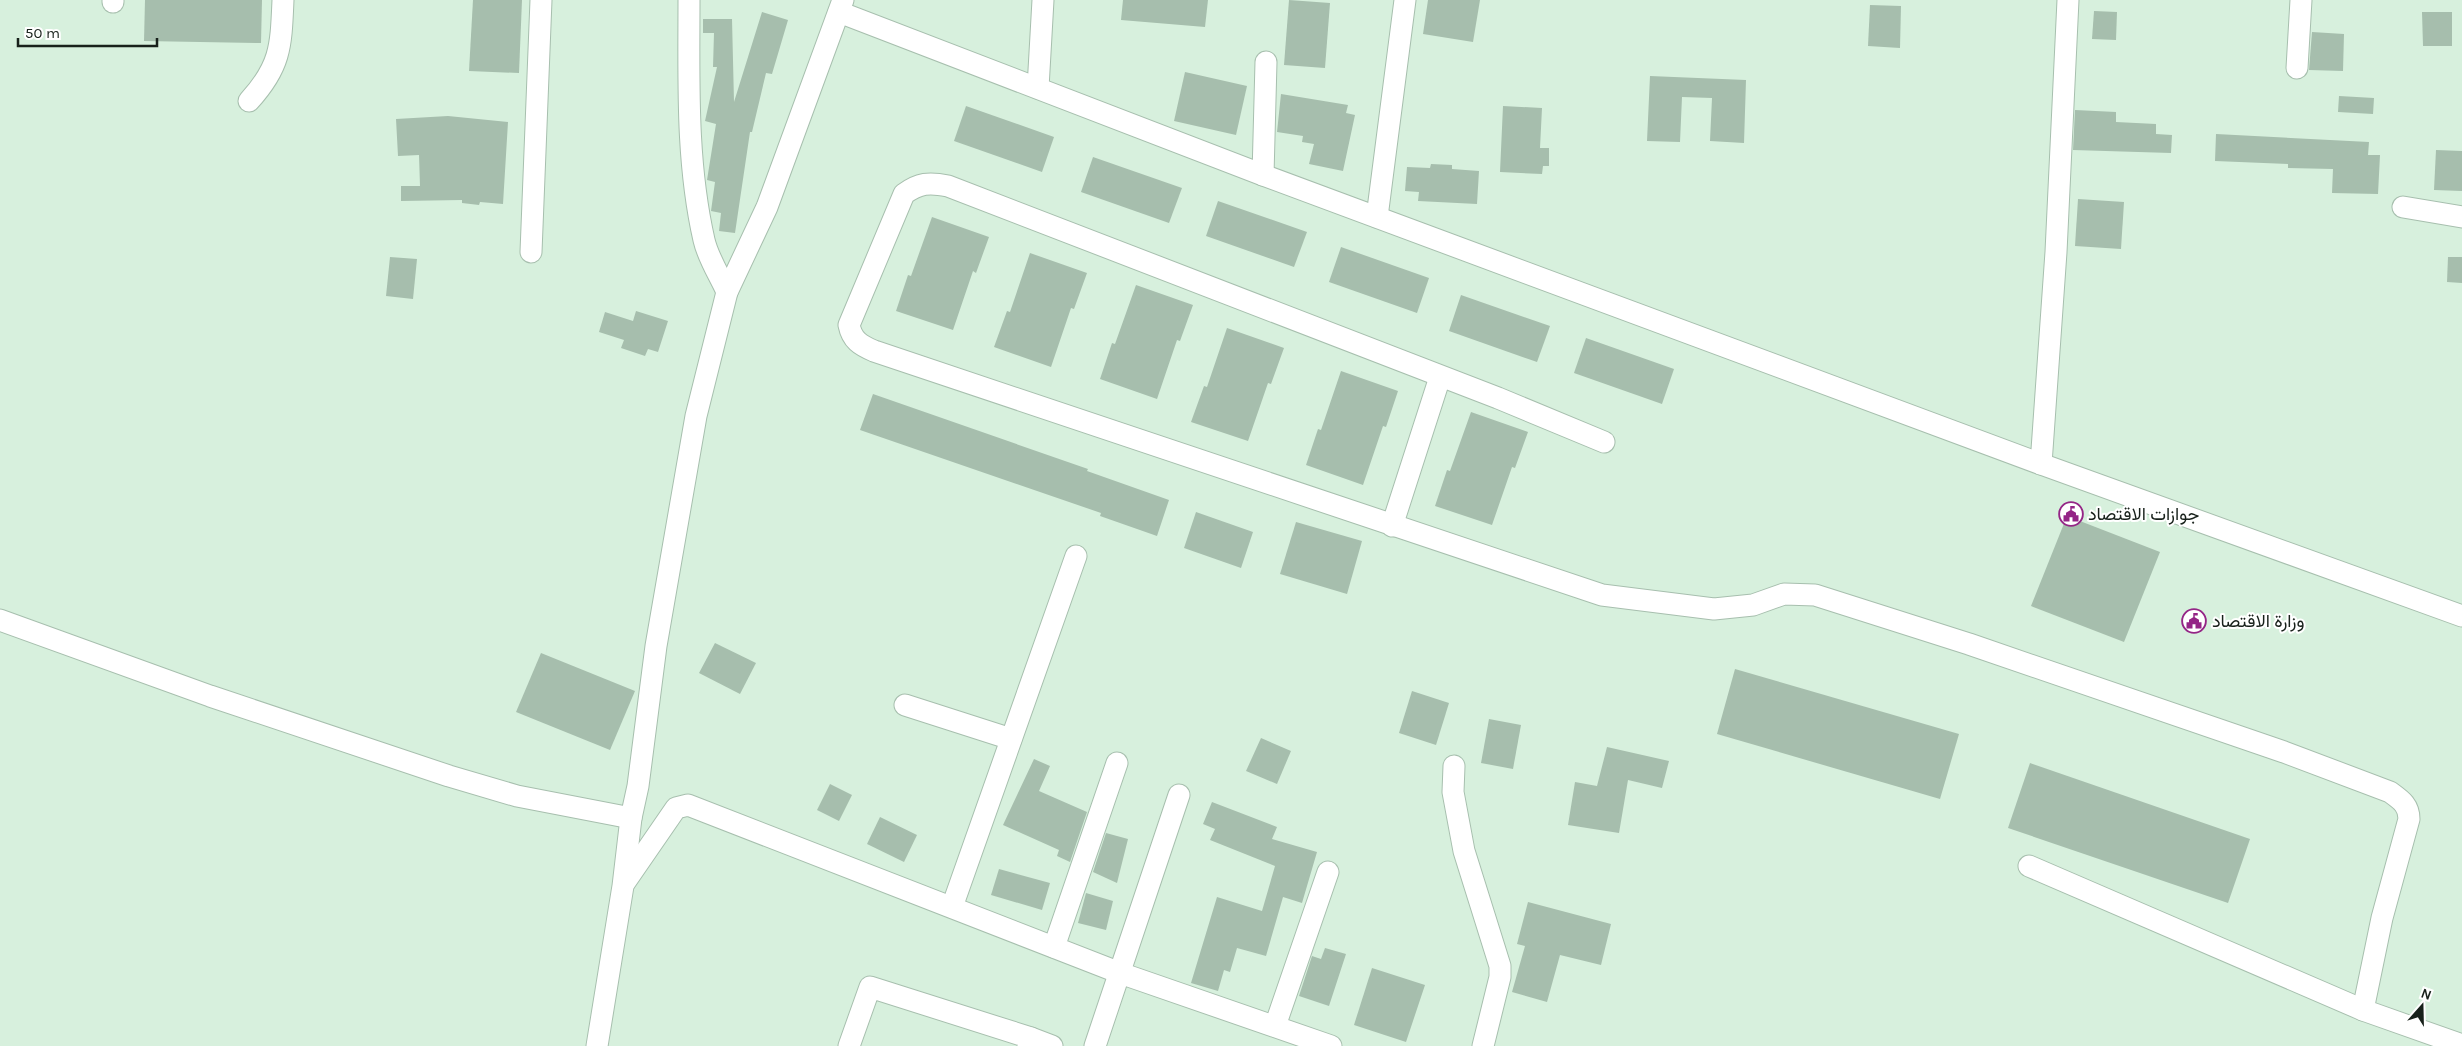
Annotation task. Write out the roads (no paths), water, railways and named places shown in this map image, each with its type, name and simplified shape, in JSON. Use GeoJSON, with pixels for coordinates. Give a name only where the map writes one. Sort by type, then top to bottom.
{"type":"FeatureCollection","features":[{"type":"Feature","properties":{"kind":"street"},"geometry":{"type":"LineString","coordinates":[[249,101],[266,82],[276,63],[281,45],[283,0]]}},
{"type":"Feature","properties":{"kind":"street"},"geometry":{"type":"LineString","coordinates":[[530,252],[541,0]]}},
{"type":"Feature","properties":{"kind":"street"},"geometry":{"type":"LineString","coordinates":[[690,0],[689,110],[692,163],[704,242],[728,292]]}},
{"type":"Feature","properties":{"kind":"street"},"geometry":{"type":"LineString","coordinates":[[1038,88],[1043,0]]}},
{"type":"Feature","properties":{"kind":"street"},"geometry":{"type":"LineString","coordinates":[[1377,217],[1405,0]]}},
{"type":"Feature","properties":{"kind":"street"},"geometry":{"type":"LineString","coordinates":[[2040,464],[2056,252],[2068,0]]}},
{"type":"Feature","properties":{"kind":"street"},"geometry":{"type":"LineString","coordinates":[[2297,68],[2301,0]]}},
{"type":"Feature","properties":{"kind":"street"},"geometry":{"type":"LineString","coordinates":[[598,1046],[623,886],[631,818],[638,786],[656,646],[696,416],[728,292],[768,207],[841,6],[1038,88],[1263,175],[2040,464],[2462,616]]}},
{"type":"Feature","properties":{"kind":"street"},"geometry":{"type":"LineString","coordinates":[[1263,175],[1266,62]]}},
{"type":"Feature","properties":{"kind":"street"},"geometry":{"type":"LineString","coordinates":[[1604,442],[1498,398],[948,186],[929,182],[915,186],[904,194],[849,325],[851,336],[861,345],[874,351],[1602,595],[1714,609],[1753,605],[1784,594],[1815,595],[1970,644],[2284,752],[2390,792],[2402,800],[2409,810],[2409,819],[2382,918],[2362,1010]]}},
{"type":"Feature","properties":{"kind":"street"},"geometry":{"type":"LineString","coordinates":[[2403,207],[2462,217]]}},
{"type":"Feature","properties":{"kind":"street"},"geometry":{"type":"LineString","coordinates":[[1392,526],[1440,377]]}},
{"type":"Feature","properties":{"kind":"street"},"geometry":{"type":"LineString","coordinates":[[952,907],[1076,556]]}},
{"type":"Feature","properties":{"kind":"street"},"geometry":{"type":"LineString","coordinates":[[0,620],[210,696],[449,776],[517,796],[631,818]]}},
{"type":"Feature","properties":{"kind":"street"},"geometry":{"type":"LineString","coordinates":[[904,705],[1011,739]]}},
{"type":"Feature","properties":{"kind":"street"},"geometry":{"type":"LineString","coordinates":[[1054,947],[1117,763]]}},
{"type":"Feature","properties":{"kind":"street"},"geometry":{"type":"LineString","coordinates":[[1454,766],[1453,792],[1464,851],[1500,966],[1500,977],[1483,1046]]}},
{"type":"Feature","properties":{"kind":"street"},"geometry":{"type":"LineString","coordinates":[[1095,1046],[1179,795]]}},
{"type":"Feature","properties":{"kind":"street"},"geometry":{"type":"LineString","coordinates":[[623,886],[676,808],[688,805],[1120,972],[1331,1046]]}},
{"type":"Feature","properties":{"kind":"street"},"geometry":{"type":"LineString","coordinates":[[2029,866],[2362,1010],[2462,1045]]}},
{"type":"Feature","properties":{"kind":"street"},"geometry":{"type":"LineString","coordinates":[[1275,1026],[1328,872]]}},
{"type":"Feature","properties":{"kind":"street"},"geometry":{"type":"LineString","coordinates":[[849,1046],[870,987],[1029,1042],[1052,1046]]}},
{"type":"Feature","properties":{"kind":"place","name":"جوازات الاقتصاد"},"geometry":{"type":"Point","coordinates":[2071,514]}},
{"type":"Feature","properties":{"kind":"place","name":"وزارة الاقتصاد"},"geometry":{"type":"Point","coordinates":[2194,621]}}]}
